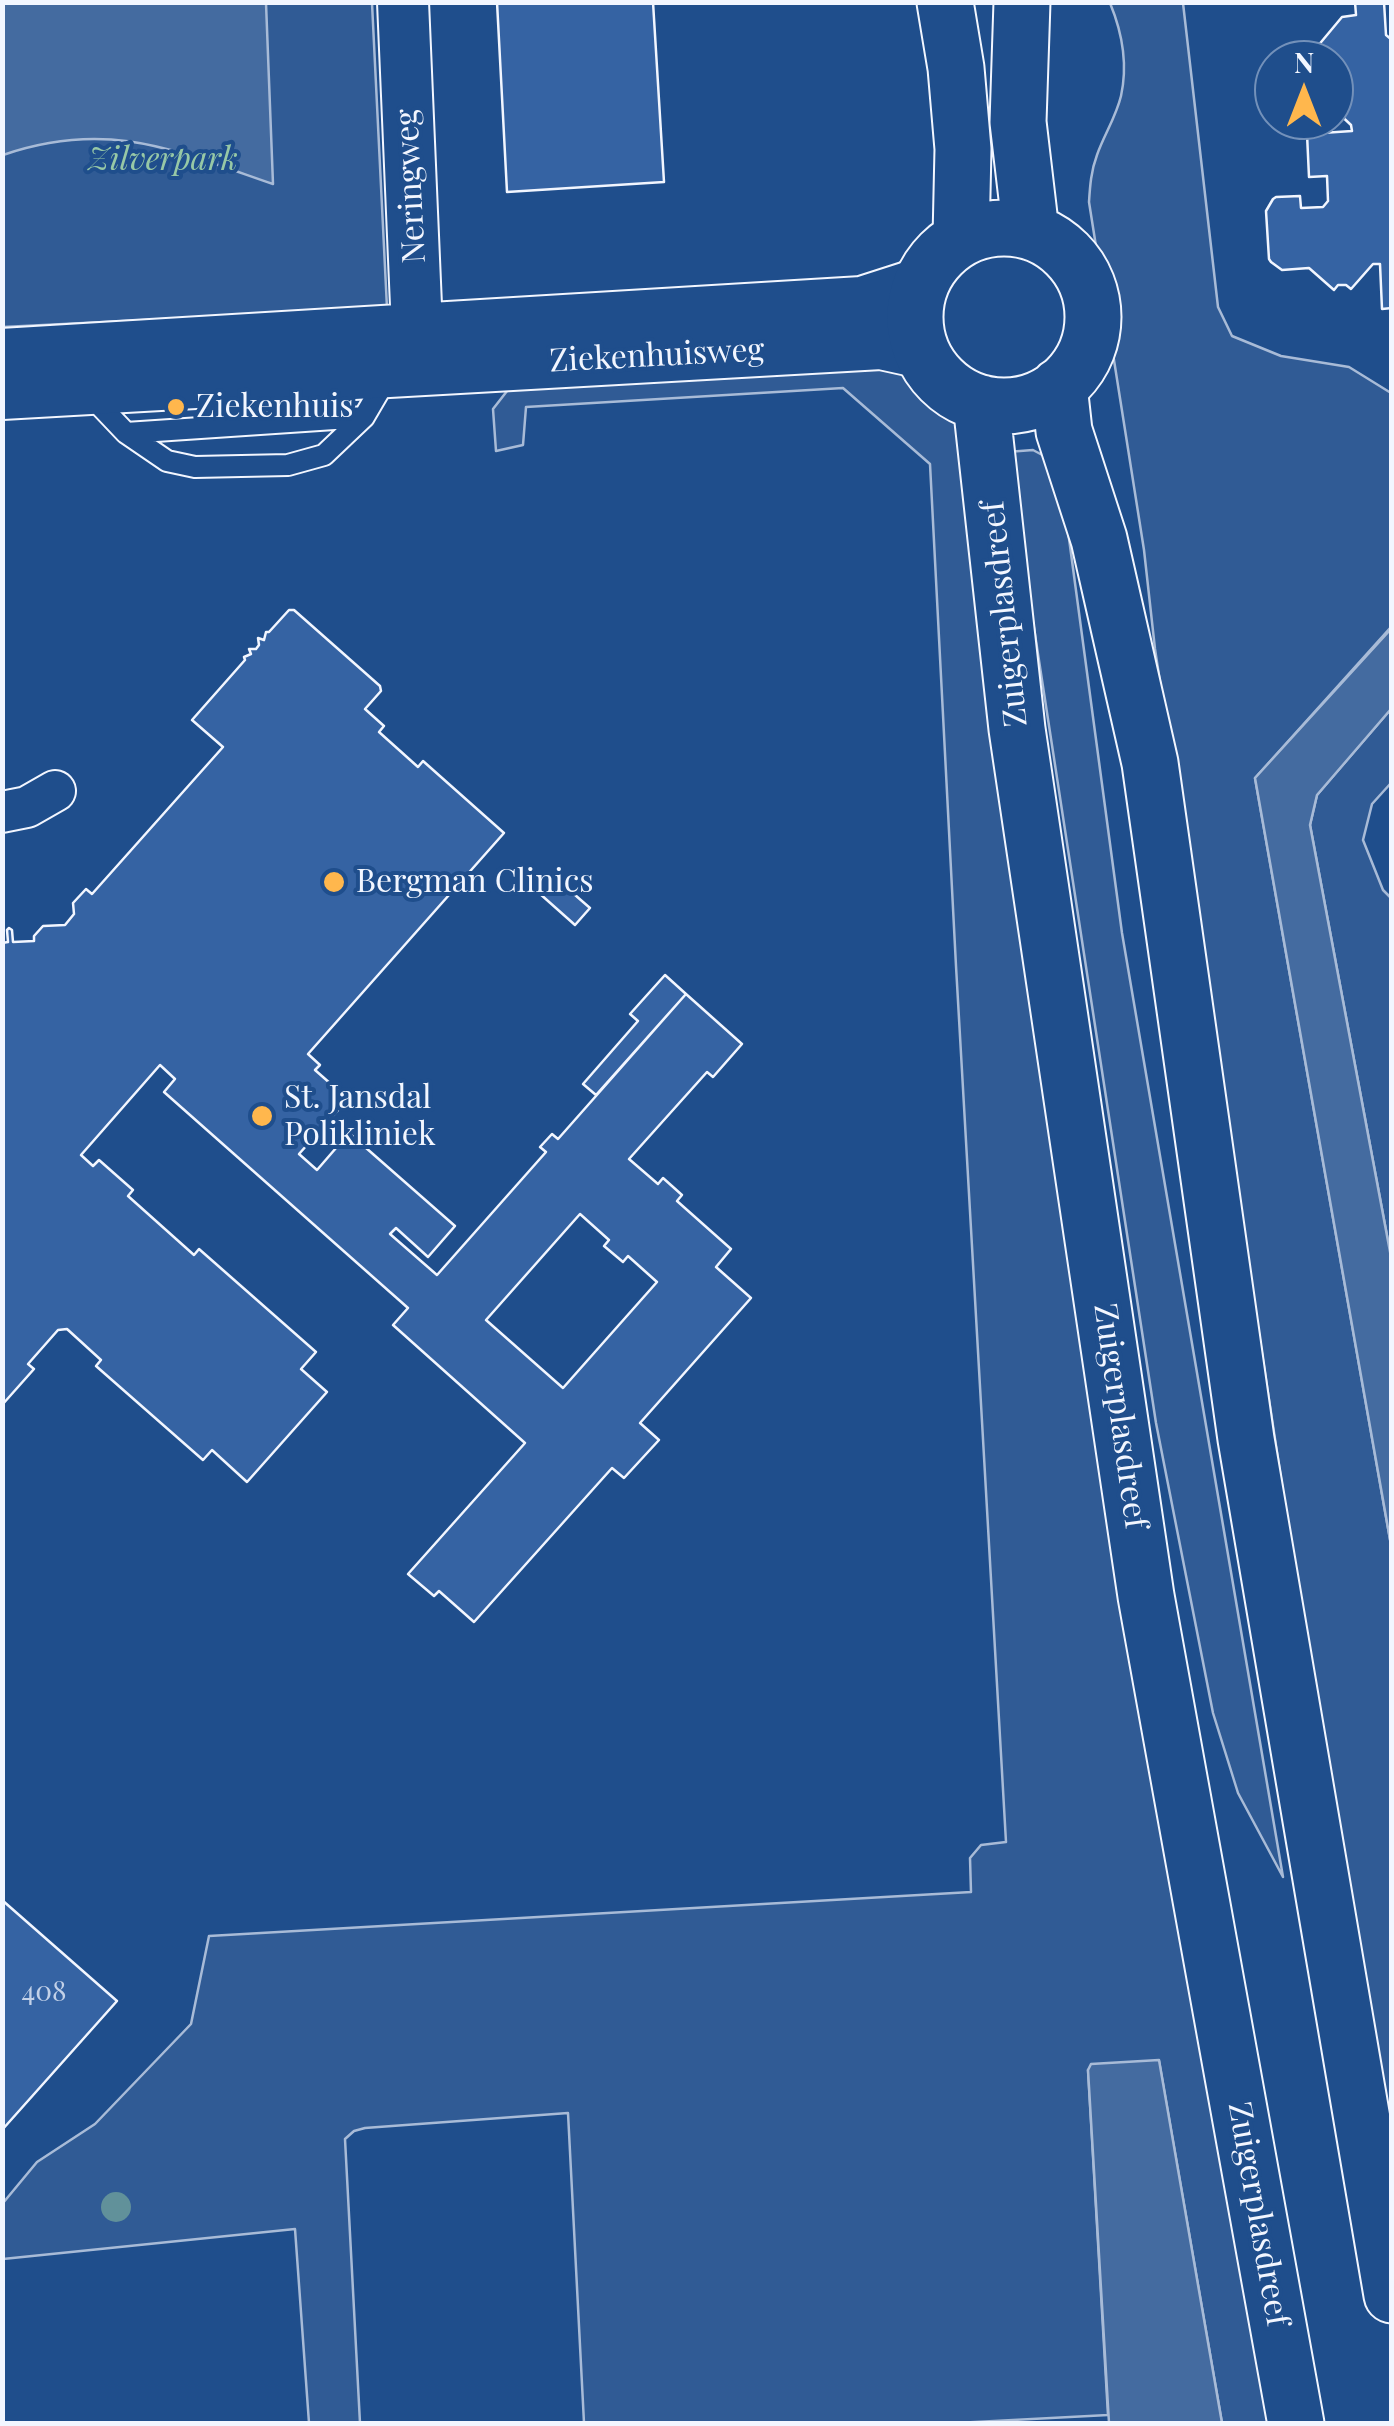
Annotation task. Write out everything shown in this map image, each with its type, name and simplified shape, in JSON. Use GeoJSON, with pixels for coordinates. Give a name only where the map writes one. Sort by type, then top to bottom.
{"type":"FeatureCollection","features":[{"type":"Feature","properties":{"kind":"main road"},"geometry":{"type":"LineString","coordinates":[[945,2],[963,149],[961,238]]}},
{"type":"Feature","properties":{"kind":"main road"},"geometry":{"type":"LineString","coordinates":[[1022,2],[1018,122],[1031,232]]}},
{"type":"Feature","properties":{"kind":"main road"},"geometry":{"type":"LineString","coordinates":[[996,228],[1031,232],[1053,242],[1071,258],[1084,278],[1092,324],[1087,348],[1076,369],[1059,386],[1035,400],[1009,406],[981,403],[936,376],[922,352],[915,330],[920,283],[937,257],[961,238],[996,228]]}},
{"type":"Feature","properties":{"kind":"main road"},"geometry":{"type":"LineString","coordinates":[[1059,386],[1064,431],[1100,539],[1150,763],[1246,1439],[1392,2294]]}},
{"type":"Feature","properties":{"kind":"main road","name":"Zuigerplasdreef"},"geometry":{"type":"LineString","coordinates":[[981,403],[1017,729],[1146,1596],[1296,2424]]}},
{"type":"Feature","properties":{"kind":"street","name":"Neringweg"},"geometry":{"type":"LineString","coordinates":[[403,2],[410,356]]}},
{"type":"Feature","properties":{"kind":"street","name":"Ziekenhuisweg"},"geometry":{"type":"LineString","coordinates":[[2,394],[85,390],[410,356],[862,302],[920,283]]}},
{"type":"Feature","properties":{"kind":"street","name":"Ziekenhuisweg"},"geometry":{"type":"LineString","coordinates":[[22,353],[410,356],[881,344],[922,352]]}},
{"type":"Feature","properties":{"kind":"street"},"geometry":{"type":"LineString","coordinates":[[2,812],[28,807],[56,791]]}},
{"type":"Feature","properties":{"kind":"lane","name":"Ziekenhuisweg"},"geometry":{"type":"LineString","coordinates":[[22,353],[85,390],[126,432],[167,461],[194,467],[288,465],[324,455],[364,417],[410,356]]}},
{"type":"Feature","properties":{"kind":"lane"},"geometry":{"type":"LineString","coordinates":[[126,432],[364,417]]}},
{"type":"Feature","properties":{"kind":"green space","name":"Zilverpark"},"geometry":{"type":"Polygon","coordinates":[[[3,3],[372,3],[387,308],[3,327],[3,3]]]}},
{"type":"Feature","properties":{"kind":"green space"},"geometry":{"type":"Polygon","coordinates":[[[1110,3],[1183,3],[1218,307],[1232,336],[1281,356],[1349,367],[1391,393],[1391,627],[1255,778],[1391,1545],[1391,2152],[1289,1531],[1089,202],[1095,161],[1123,84],[1123,48],[1110,3]]]}},
{"type":"Feature","properties":{"kind":"green space"},"geometry":{"type":"Polygon","coordinates":[[[840,356],[914,375],[955,414],[1268,2423],[1222,2423],[1159,2061],[1088,2070],[1108,2415],[937,2424],[584,2423],[568,2113],[365,2128],[345,2139],[360,2423],[309,2423],[295,2229],[3,2259],[3,2203],[37,2162],[95,2124],[191,2024],[209,1936],[971,1892],[970,1858],[981,1845],[1006,1842],[930,464],[843,388],[526,407],[523,445],[496,451],[493,409],[518,377],[840,356]]]}},
{"type":"Feature","properties":{"kind":"green space"},"geometry":{"type":"Polygon","coordinates":[[[1033,450],[1059,464],[1122,933],[1283,1877],[1238,1793],[1213,1713],[1156,1423],[1007,452],[1033,450]]]}},
{"type":"Feature","properties":{"kind":"green space"},"geometry":{"type":"Polygon","coordinates":[[[1391,709],[1391,783],[1372,804],[1363,840],[1383,890],[1391,898],[1391,1257],[1310,825],[1317,795],[1391,709]]]}},
{"type":"Feature","properties":{"kind":"shaded area"},"geometry":{"type":"Polygon","coordinates":[[[2,3],[266,3],[273,184],[172,150],[108,139],[41,145],[3,155],[2,3]]]}},
{"type":"Feature","properties":{"kind":"shaded area"},"geometry":{"type":"Polygon","coordinates":[[[1391,629],[1391,709],[1317,795],[1310,825],[1391,1257],[1391,1545],[1255,778],[1391,629]]]}},
{"type":"Feature","properties":{"kind":"shaded area"},"geometry":{"type":"Polygon","coordinates":[[[1159,2060],[1222,2423],[1109,2423],[1088,2070],[1091,2064],[1159,2060]]]}},
{"type":"Feature","properties":{"kind":"building"},"geometry":{"type":"Polygon","coordinates":[[[497,2],[653,2],[664,182],[507,192],[497,2]]]}},
{"type":"Feature","properties":{"kind":"building"},"geometry":{"type":"Polygon","coordinates":[[[1355,2],[1384,2],[1386,35],[1392,40],[1392,308],[1382,309],[1380,264],[1373,264],[1351,289],[1338,285],[1334,290],[1309,268],[1282,270],[1269,259],[1266,211],[1273,199],[1300,196],[1301,208],[1323,207],[1328,201],[1327,176],[1309,177],[1307,140],[1354,140],[1354,40],[1323,40],[1342,17],[1356,15],[1355,2]]]}},
{"type":"Feature","properties":{"kind":"building","name":"St. Jansdal Polikliniek"},"geometry":{"type":"Polygon","coordinates":[[[289,610],[294,610],[380,686],[381,691],[365,709],[384,726],[379,732],[418,767],[423,761],[504,833],[308,1054],[320,1065],[315,1070],[348,1099],[299,1154],[317,1170],[349,1133],[455,1226],[428,1257],[396,1228],[390,1234],[437,1275],[546,1152],[540,1147],[552,1134],[558,1139],[686,994],[742,1044],[713,1077],[707,1072],[629,1159],[658,1184],[663,1178],[682,1195],[677,1201],[731,1249],[716,1267],[751,1298],[640,1423],[659,1440],[624,1478],[612,1468],[474,1622],[439,1591],[434,1596],[408,1574],[525,1443],[393,1325],[408,1308],[164,1092],[175,1079],[160,1065],[81,1155],[93,1166],[99,1160],[133,1190],[128,1196],[194,1255],[199,1249],[316,1352],[301,1369],[327,1392],[247,1482],[212,1450],[203,1460],[96,1366],[101,1360],[67,1329],[58,1330],[28,1364],[34,1369],[2,1405],[2,943],[8,942],[9,928],[13,942],[34,941],[43,926],[65,925],[74,914],[73,903],[86,889],[92,894],[223,747],[192,720],[244,657],[251,654],[249,649],[256,649],[258,638],[264,640],[289,610]],[[580,1214],[486,1320],[563,1388],[657,1282],[628,1256],[623,1262],[604,1246],[609,1240],[580,1214]]]}},
{"type":"Feature","properties":{"kind":"building"},"geometry":{"type":"Polygon","coordinates":[[[558,874],[570,885],[567,888],[590,908],[575,925],[539,893],[558,874]]]}},
{"type":"Feature","properties":{"kind":"building"},"geometry":{"type":"Polygon","coordinates":[[[665,975],[686,994],[596,1095],[583,1084],[638,1021],[630,1014],[665,975]]]}},
{"type":"Feature","properties":{"kind":"building"},"geometry":{"type":"Polygon","coordinates":[[[2,1900],[117,2001],[2,2130],[2,1900]]]}},
{"type":"Feature","properties":{"kind":"place","name":"Ziekenhuis"},"geometry":{"type":"Point","coordinates":[176,407]}},
{"type":"Feature","properties":{"kind":"place","name":"Bergman Clinics"},"geometry":{"type":"Point","coordinates":[334,882]}},
{"type":"Feature","properties":{"kind":"place","name":"St. Jansdal Polikliniek"},"geometry":{"type":"Point","coordinates":[262,1116]}}]}
